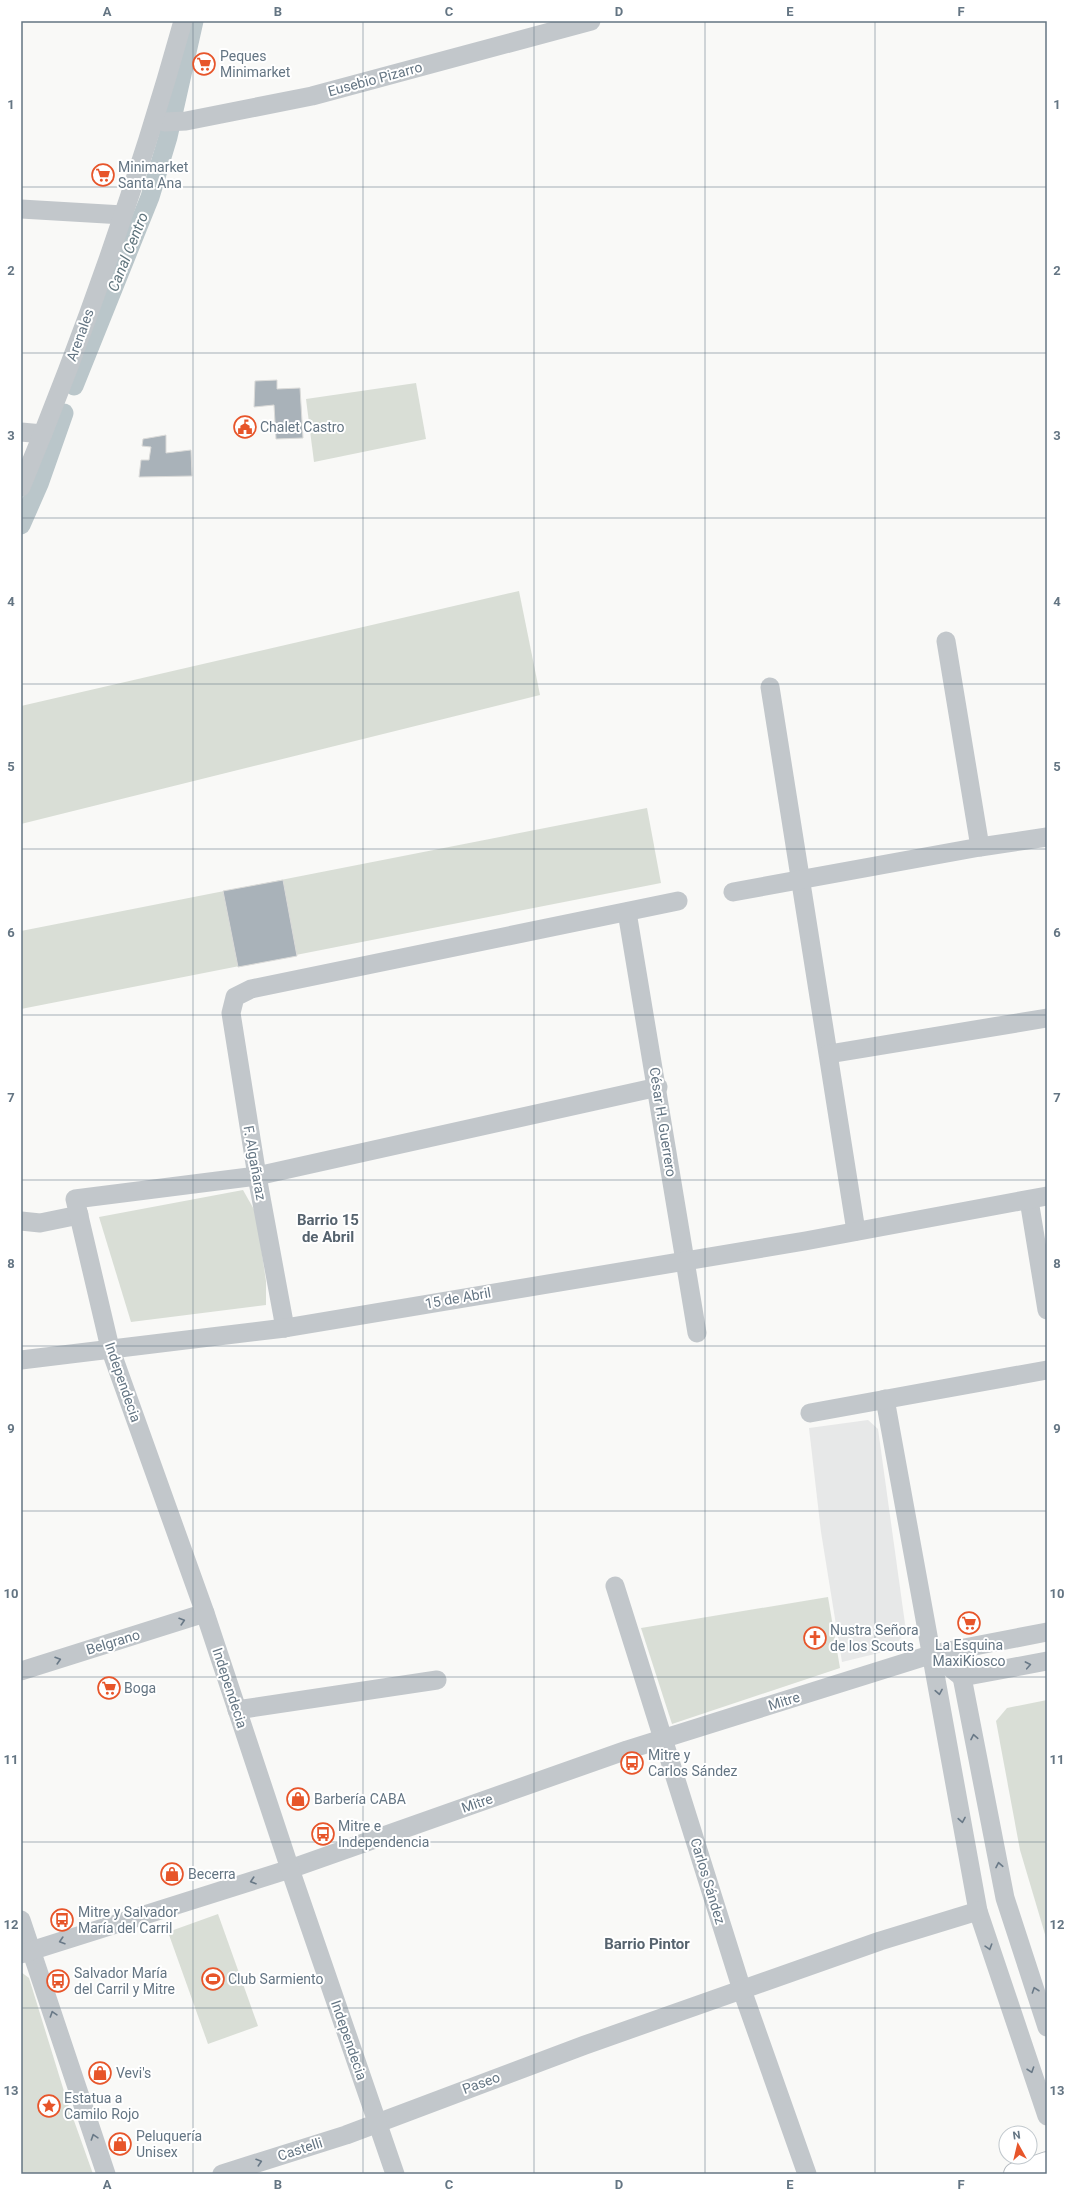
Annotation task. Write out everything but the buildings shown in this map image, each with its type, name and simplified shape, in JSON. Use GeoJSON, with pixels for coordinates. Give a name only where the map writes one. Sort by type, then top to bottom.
{"type":"FeatureCollection","features":[{"type":"Feature","properties":{"kind":"main road"},"geometry":{"type":"LineString","coordinates":[[1015,2174],[1047,2163]]}},
{"type":"Feature","properties":{"kind":"street","name":"Arenales"},"geometry":{"type":"LineString","coordinates":[[21,487],[43,434],[160,120],[183,21]]}},
{"type":"Feature","properties":{"kind":"street","name":"Eusebio Pizarro"},"geometry":{"type":"LineString","coordinates":[[160,120],[186,121],[312,96],[591,21]]}},
{"type":"Feature","properties":{"kind":"street"},"geometry":{"type":"LineString","coordinates":[[21,208],[124,215]]}},
{"type":"Feature","properties":{"kind":"street"},"geometry":{"type":"LineString","coordinates":[[21,432],[43,434]]}},
{"type":"Feature","properties":{"kind":"street"},"geometry":{"type":"LineString","coordinates":[[946,640],[980,847]]}},
{"type":"Feature","properties":{"kind":"street"},"geometry":{"type":"LineString","coordinates":[[770,687],[856,1231]]}},
{"type":"Feature","properties":{"kind":"street"},"geometry":{"type":"LineString","coordinates":[[733,892],[980,847],[1047,837]]}},
{"type":"Feature","properties":{"kind":"street"},"geometry":{"type":"LineString","coordinates":[[627,912],[678,901]]}},
{"type":"Feature","properties":{"kind":"street","name":"F. Algañaraz"},"geometry":{"type":"LineString","coordinates":[[285,1328],[257,1176],[231,1013],[235,997],[251,989],[627,912]]}},
{"type":"Feature","properties":{"kind":"street","name":"César H. Guerrero"},"geometry":{"type":"LineString","coordinates":[[627,912],[658,1087],[697,1333]]}},
{"type":"Feature","properties":{"kind":"street"},"geometry":{"type":"LineString","coordinates":[[829,1054],[1047,1018]]}},
{"type":"Feature","properties":{"kind":"street"},"geometry":{"type":"LineString","coordinates":[[21,1221],[40,1223],[77,1207],[257,1176],[658,1087]]}},
{"type":"Feature","properties":{"kind":"street"},"geometry":{"type":"LineString","coordinates":[[1038,1198],[1047,1310]]}},
{"type":"Feature","properties":{"kind":"street","name":"15 de Abril"},"geometry":{"type":"LineString","coordinates":[[21,1360],[110,1348],[285,1328],[805,1241],[1038,1198]]}},
{"type":"Feature","properties":{"kind":"street","name":"Independecia"},"geometry":{"type":"LineString","coordinates":[[77,1207],[110,1348],[205,1613],[290,1869],[395,2174]]}},
{"type":"Feature","properties":{"kind":"street"},"geometry":{"type":"LineString","coordinates":[[810,1413],[1047,1370]]}},
{"type":"Feature","properties":{"kind":"street"},"geometry":{"type":"LineString","coordinates":[[885,1399],[933,1654],[978,1911],[1047,2116]]}},
{"type":"Feature","properties":{"kind":"street","name":"Carlos Sández"},"geometry":{"type":"LineString","coordinates":[[615,1586],[742,1990],[807,2174]]}},
{"type":"Feature","properties":{"kind":"street","name":"Belgrano"},"geometry":{"type":"LineString","coordinates":[[21,1671],[205,1613]]}},
{"type":"Feature","properties":{"kind":"street","name":"Mitre"},"geometry":{"type":"LineString","coordinates":[[26,1952],[290,1869],[663,1739],[933,1654],[1047,1632]]}},
{"type":"Feature","properties":{"kind":"street"},"geometry":{"type":"LineString","coordinates":[[933,1654],[962,1677],[1005,1898],[1047,2027]]}},
{"type":"Feature","properties":{"kind":"street"},"geometry":{"type":"LineString","coordinates":[[962,1677],[1047,1661]]}},
{"type":"Feature","properties":{"kind":"street"},"geometry":{"type":"LineString","coordinates":[[237,1710],[437,1680]]}},
{"type":"Feature","properties":{"kind":"street","name":"Paseo"},"geometry":{"type":"LineString","coordinates":[[377,2122],[585,2045],[880,1941],[978,1911]]}},
{"type":"Feature","properties":{"kind":"street"},"geometry":{"type":"LineString","coordinates":[[21,1920],[26,1952],[106,2174]]}},
{"type":"Feature","properties":{"kind":"street","name":"Castelli"},"geometry":{"type":"LineString","coordinates":[[222,2174],[346,2135],[377,2122]]}},
{"type":"Feature","properties":{"kind":"shaded area"},"geometry":{"type":"Polygon","coordinates":[[[416,383],[426,439],[314,462],[306,399],[416,383]]]}},
{"type":"Feature","properties":{"kind":"shaded area"},"geometry":{"type":"Polygon","coordinates":[[[519,591],[540,695],[21,824],[21,706],[519,591]]]}},
{"type":"Feature","properties":{"kind":"shaded area"},"geometry":{"type":"Polygon","coordinates":[[[647,808],[661,883],[21,1009],[21,931],[647,808]]]}},
{"type":"Feature","properties":{"kind":"shaded area"},"geometry":{"type":"Polygon","coordinates":[[[243,1190],[256,1213],[266,1281],[266,1305],[131,1322],[99,1217],[243,1190]]]}},
{"type":"Feature","properties":{"kind":"shaded area"},"geometry":{"type":"Polygon","coordinates":[[[868,1420],[878,1429],[906,1631],[897,1643],[879,1653],[842,1662],[821,1532],[809,1428],[868,1420]]]}},
{"type":"Feature","properties":{"kind":"shaded area"},"geometry":{"type":"Polygon","coordinates":[[[828,1597],[840,1668],[672,1724],[641,1628],[828,1597]]]}},
{"type":"Feature","properties":{"kind":"shaded area"},"geometry":{"type":"Polygon","coordinates":[[[1047,1700],[1047,1941],[1020,1850],[996,1721],[1007,1708],[1047,1700]]]}},
{"type":"Feature","properties":{"kind":"shaded area","name":"Club Sarmiento"},"geometry":{"type":"Polygon","coordinates":[[[218,1914],[258,2026],[208,2044],[168,1932],[218,1914]]]}},
{"type":"Feature","properties":{"kind":"shaded area"},"geometry":{"type":"Polygon","coordinates":[[[21,1972],[29,1978],[67,2101],[93,2174],[21,2174],[21,1972]]]}},
{"type":"Feature","properties":{"kind":"waterway","name":"Canal Centro"},"geometry":{"type":"LineString","coordinates":[[74,386],[150,197],[168,137],[194,21]]}},
{"type":"Feature","properties":{"kind":"waterway","name":"Canal Centro"},"geometry":{"type":"LineString","coordinates":[[21,525],[39,484],[64,413]]}},
{"type":"Feature","properties":{"kind":"place","name":"Peques Minimarket"},"geometry":{"type":"Point","coordinates":[204,64]}},
{"type":"Feature","properties":{"kind":"place","name":"Minimarket Santa Ana"},"geometry":{"type":"Point","coordinates":[103,175]}},
{"type":"Feature","properties":{"kind":"place","name":"Chalet Castro"},"geometry":{"type":"Point","coordinates":[245,427]}},
{"type":"Feature","properties":{"kind":"place","name":"La Esquina MaxiKiosco"},"geometry":{"type":"Point","coordinates":[969,1623]}},
{"type":"Feature","properties":{"kind":"place","name":"Nustra Señora de los Scouts"},"geometry":{"type":"Point","coordinates":[815,1638]}},
{"type":"Feature","properties":{"kind":"place","name":"Boga"},"geometry":{"type":"Point","coordinates":[109,1688]}},
{"type":"Feature","properties":{"kind":"place","name":"Mitre y Carlos Sández"},"geometry":{"type":"Point","coordinates":[632,1763]}},
{"type":"Feature","properties":{"kind":"place","name":"Barbería CABA"},"geometry":{"type":"Point","coordinates":[298,1799]}},
{"type":"Feature","properties":{"kind":"place","name":"Mitre e Independencia"},"geometry":{"type":"Point","coordinates":[323,1834]}},
{"type":"Feature","properties":{"kind":"place","name":"Becerra"},"geometry":{"type":"Point","coordinates":[172,1874]}},
{"type":"Feature","properties":{"kind":"place","name":"Mitre y Salvador María del Carril"},"geometry":{"type":"Point","coordinates":[62,1920]}},
{"type":"Feature","properties":{"kind":"place","name":"Club Sarmiento"},"geometry":{"type":"Point","coordinates":[213,1979]}},
{"type":"Feature","properties":{"kind":"place","name":"Salvador María del Carril y Mitre"},"geometry":{"type":"Point","coordinates":[58,1981]}},
{"type":"Feature","properties":{"kind":"place","name":"Vevi's"},"geometry":{"type":"Point","coordinates":[100,2073]}},
{"type":"Feature","properties":{"kind":"place","name":"Estatua a Camilo Rojo"},"geometry":{"type":"Point","coordinates":[49,2106]}},
{"type":"Feature","properties":{"kind":"place","name":"Peluquería Unisex"},"geometry":{"type":"Point","coordinates":[120,2144]}},
{"type":"Feature","properties":{"kind":"district","name":"Barrio 15 de Abril"},"geometry":{"type":"Point","coordinates":[328,1228]}},
{"type":"Feature","properties":{"kind":"district","name":"Barrio Pintor"},"geometry":{"type":"Point","coordinates":[647,1944]}}]}
